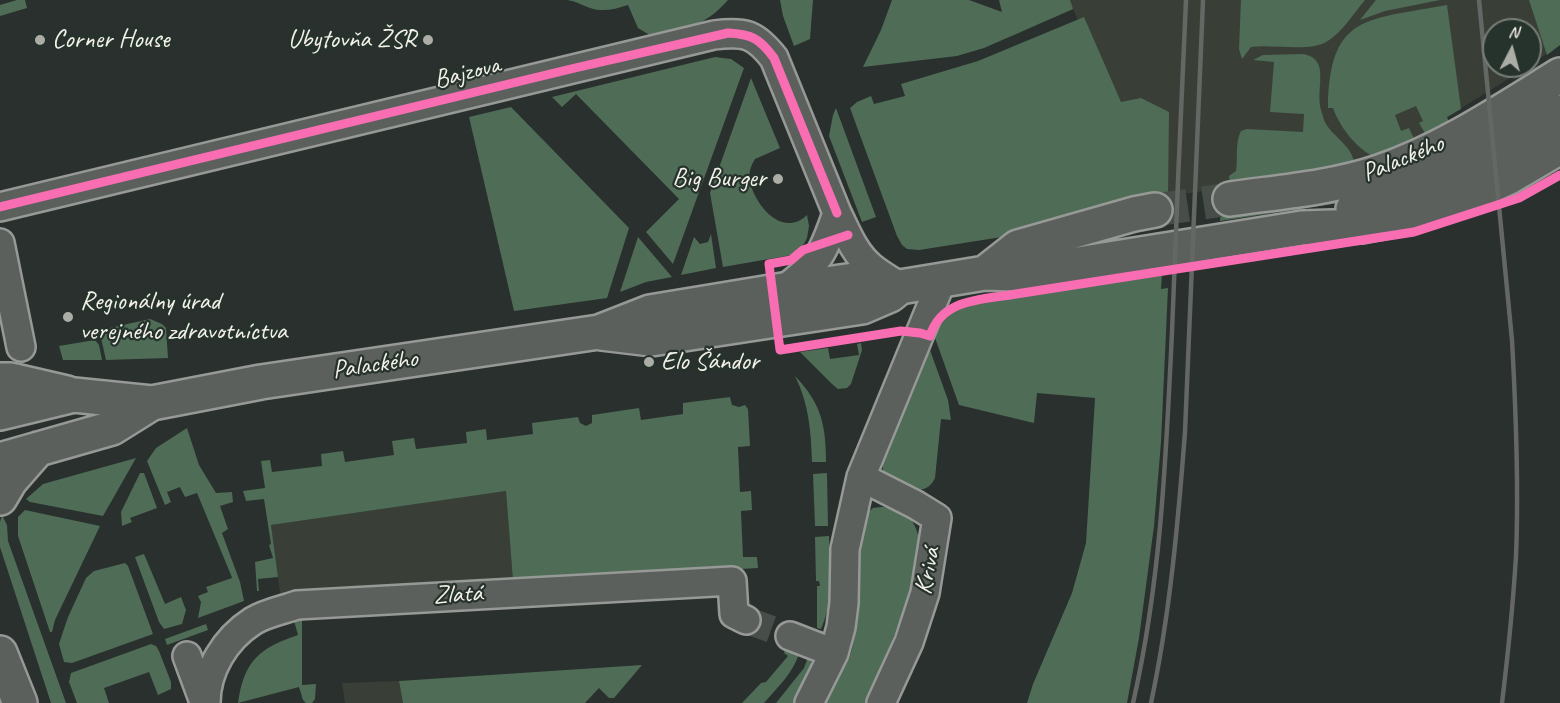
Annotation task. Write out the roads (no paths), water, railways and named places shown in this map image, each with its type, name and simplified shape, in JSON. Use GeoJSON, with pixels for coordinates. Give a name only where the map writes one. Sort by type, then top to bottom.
{"type":"FeatureCollection","features":[{"type":"Feature","properties":{"kind":"street","name":"Bajzova"},"geometry":{"type":"LineString","coordinates":[[0,207],[565,70],[728,33],[738,33],[763,43],[774,58],[837,213],[857,251],[869,265],[900,287]]}},
{"type":"Feature","properties":{"kind":"street","name":"Palackého"},"geometry":{"type":"LineString","coordinates":[[1230,199],[1350,181],[1378,172],[1415,158],[1458,137],[1560,75]]}},
{"type":"Feature","properties":{"kind":"street","name":"Palackého"},"geometry":{"type":"LineString","coordinates":[[1302,228],[1439,178],[1507,143],[1560,112]]}},
{"type":"Feature","properties":{"kind":"street","name":"Palackého"},"geometry":{"type":"LineString","coordinates":[[0,412],[74,395],[153,403],[261,382],[599,332],[650,312],[854,280],[900,287],[985,273],[1016,274],[1302,228],[1360,226],[1429,211],[1488,188],[1560,147]]}},
{"type":"Feature","properties":{"kind":"street","name":"Palackého"},"geometry":{"type":"LineString","coordinates":[[985,273],[1018,247],[1155,210]]}},
{"type":"Feature","properties":{"kind":"street"},"geometry":{"type":"LineString","coordinates":[[783,290],[802,275],[822,254],[837,213]]}},
{"type":"Feature","properties":{"kind":"street"},"geometry":{"type":"LineString","coordinates":[[0,243],[21,347]]}},
{"type":"Feature","properties":{"kind":"street"},"geometry":{"type":"LineString","coordinates":[[809,703],[834,652],[844,603],[847,534],[861,477],[942,280]]}},
{"type":"Feature","properties":{"kind":"street","name":"Palackého"},"geometry":{"type":"LineString","coordinates":[[599,332],[651,339],[862,307],[890,295],[900,287]]}},
{"type":"Feature","properties":{"kind":"street"},"geometry":{"type":"LineString","coordinates":[[0,380],[11,380],[74,395]]}},
{"type":"Feature","properties":{"kind":"street","name":"Palackého"},"geometry":{"type":"LineString","coordinates":[[0,460],[112,428],[153,403]]}},
{"type":"Feature","properties":{"kind":"street"},"geometry":{"type":"LineString","coordinates":[[0,498],[10,481],[38,449]]}},
{"type":"Feature","properties":{"kind":"street","name":"Krivá"},"geometry":{"type":"LineString","coordinates":[[861,477],[937,518],[925,593],[909,642],[881,703]]}},
{"type":"Feature","properties":{"kind":"street","name":"Zlatá"},"geometry":{"type":"LineString","coordinates":[[205,703],[207,685],[213,668],[231,640],[255,620],[297,605],[732,581],[740,617]]}},
{"type":"Feature","properties":{"kind":"street"},"geometry":{"type":"LineString","coordinates":[[790,636],[834,652]]}},
{"type":"Feature","properties":{"kind":"street"},"geometry":{"type":"LineString","coordinates":[[0,653],[20,703]]}},
{"type":"Feature","properties":{"kind":"street"},"geometry":{"type":"LineString","coordinates":[[187,656],[205,703]]}},
{"type":"Feature","properties":{"kind":"tunnel"},"geometry":{"type":"LineString","coordinates":[[1155,210],[1230,199]]}},
{"type":"Feature","properties":{"kind":"tunnel"},"geometry":{"type":"LineString","coordinates":[[746,620],[790,636]]}},
{"type":"Feature","properties":{"kind":"railway"},"geometry":{"type":"LineString","coordinates":[[1133,703],[1150,611],[1161,519],[1172,332],[1186,0]]}},
{"type":"Feature","properties":{"kind":"railway"},"geometry":{"type":"LineString","coordinates":[[1151,703],[1168,602],[1185,432],[1203,0]]}},
{"type":"Feature","properties":{"kind":"railway"},"geometry":{"type":"LineString","coordinates":[[1479,0],[1512,340],[1516,421],[1516,556],[1502,703]]}},
{"type":"Feature","properties":{"kind":"place","name":"Corner House"},"geometry":{"type":"Point","coordinates":[40,40]}},
{"type":"Feature","properties":{"kind":"place","name":"Ubytovňa ŽSR"},"geometry":{"type":"Point","coordinates":[428,40]}},
{"type":"Feature","properties":{"kind":"place","name":"Big Burger"},"geometry":{"type":"Point","coordinates":[778,179]}},
{"type":"Feature","properties":{"kind":"place","name":"Regionálny úrad verejného zdravotníctva"},"geometry":{"type":"Point","coordinates":[68,317]}},
{"type":"Feature","properties":{"kind":"place","name":"Elo Šándor"},"geometry":{"type":"Point","coordinates":[649,362]}}]}
